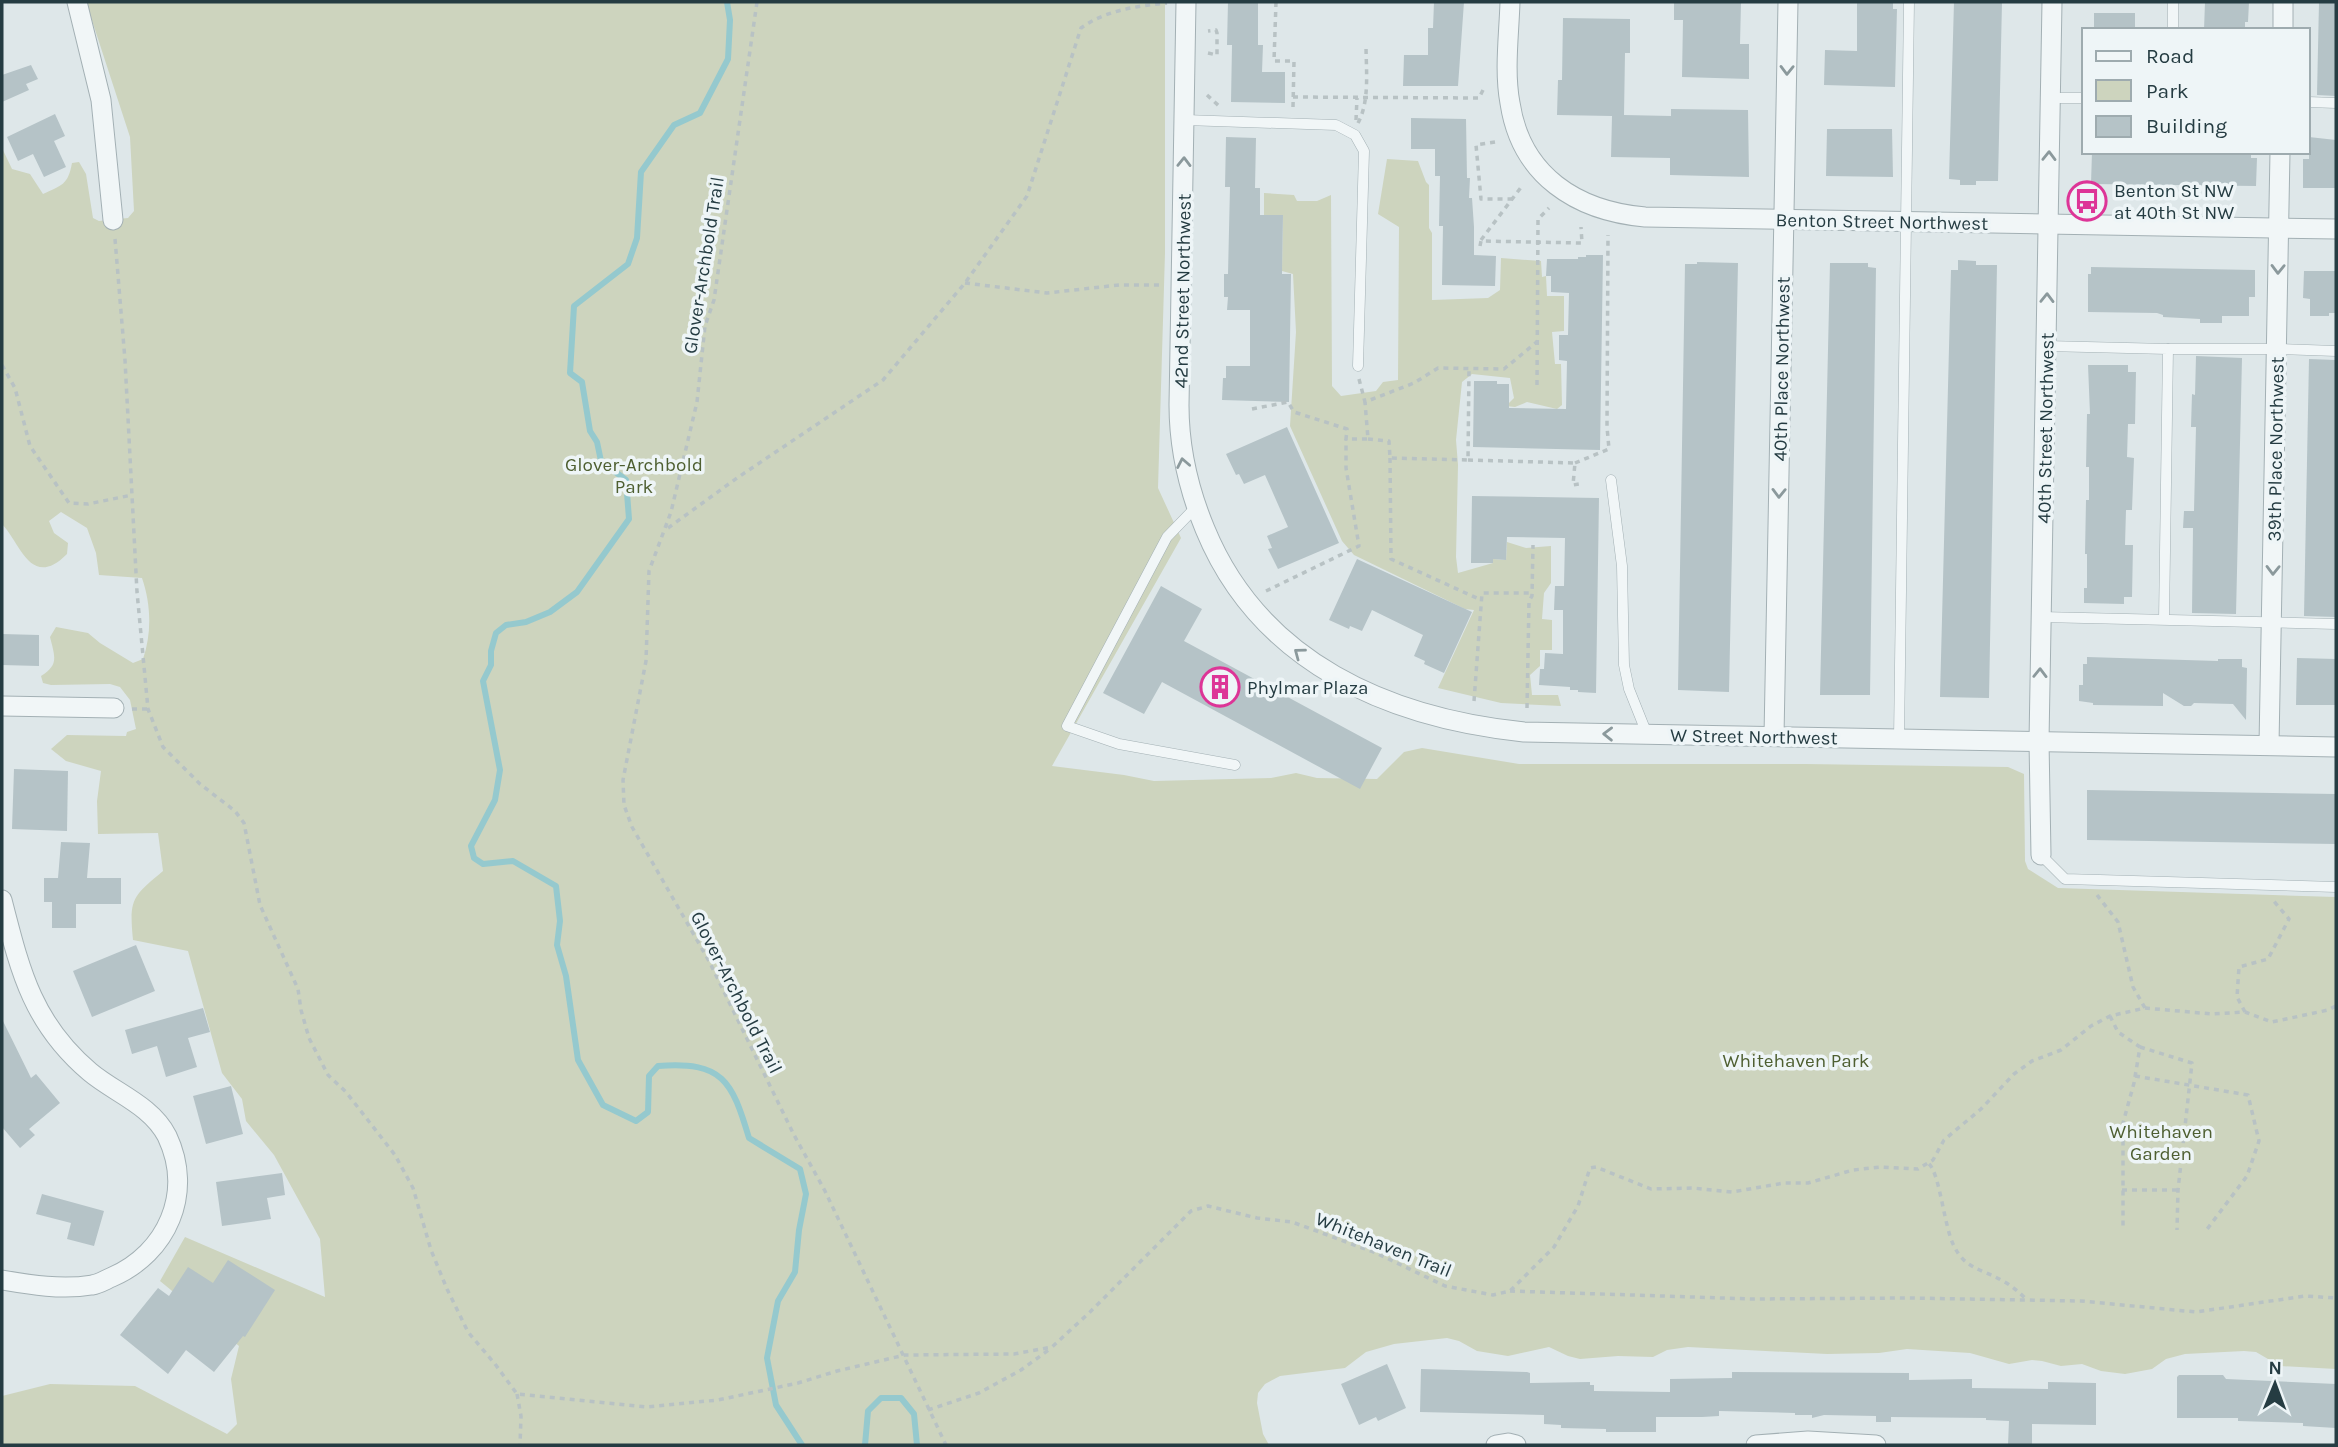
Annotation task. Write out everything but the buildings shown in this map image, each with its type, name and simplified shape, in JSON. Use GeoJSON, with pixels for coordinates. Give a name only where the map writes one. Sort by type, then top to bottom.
{"type":"FeatureCollection","features":[{"type":"Feature","properties":{"kind":"street"},"geometry":{"type":"LineString","coordinates":[[77,2],[101,100],[113,220]]}},
{"type":"Feature","properties":{"kind":"street","name":"42nd Street Northwest"},"geometry":{"type":"LineString","coordinates":[[1186,2],[1180,440],[1185,473],[1196,507],[1226,572]]}},
{"type":"Feature","properties":{"kind":"street","name":"Benton Street Northwest"},"geometry":{"type":"LineString","coordinates":[[1510,2],[1508,79],[1514,121],[1531,157],[1543,173],[1561,189],[1586,205],[1611,213],[1645,217],[2336,229]]}},
{"type":"Feature","properties":{"kind":"street","name":"40th Place Northwest"},"geometry":{"type":"LineString","coordinates":[[1774,736],[1788,2]]}},
{"type":"Feature","properties":{"kind":"street","name":"40th Street Northwest"},"geometry":{"type":"LineString","coordinates":[[2041,855],[2039,741],[2052,2]]}},
{"type":"Feature","properties":{"kind":"street"},"geometry":{"type":"LineString","coordinates":[[2283,2],[2283,28]]}},
{"type":"Feature","properties":{"kind":"street","name":"39th Place Northwest"},"geometry":{"type":"LineString","coordinates":[[2269,746],[2280,154]]}},
{"type":"Feature","properties":{"kind":"street","name":"W Street Northwest"},"geometry":{"type":"LineString","coordinates":[[1226,572],[1259,617],[1286,643],[1332,675],[1377,697],[1434,716],[1502,730],[1548,734],[2336,747]]}},
{"type":"Feature","properties":{"kind":"street"},"geometry":{"type":"LineString","coordinates":[[2,706],[114,708]]}},
{"type":"Feature","properties":{"kind":"street"},"geometry":{"type":"LineString","coordinates":[[2,900],[17,961],[33,1001],[49,1030],[90,1072],[142,1107],[166,1134],[174,1158],[177,1183],[175,1206],[167,1231],[152,1249],[127,1271],[95,1285],[37,1286],[2,1280]]}},
{"type":"Feature","properties":{"kind":"street"},"geometry":{"type":"LineString","coordinates":[[1756,1445],[1808,1441],[1876,1445]]}},
{"type":"Feature","properties":{"kind":"street"},"geometry":{"type":"LineString","coordinates":[[1496,1445],[1516,1445]]}},
{"type":"Feature","properties":{"kind":"lane"},"geometry":{"type":"LineString","coordinates":[[1899,739],[1909,2]]}},
{"type":"Feature","properties":{"kind":"lane"},"geometry":{"type":"LineString","coordinates":[[2173,2],[2173,28]]}},
{"type":"Feature","properties":{"kind":"lane"},"geometry":{"type":"LineString","coordinates":[[2050,97],[2082,98]]}},
{"type":"Feature","properties":{"kind":"lane"},"geometry":{"type":"LineString","coordinates":[[2310,102],[2336,103]]}},
{"type":"Feature","properties":{"kind":"lane"},"geometry":{"type":"LineString","coordinates":[[1185,120],[1336,125],[1351,133],[1364,151],[1358,366]]}},
{"type":"Feature","properties":{"kind":"lane"},"geometry":{"type":"LineString","coordinates":[[2046,346],[2336,351]]}},
{"type":"Feature","properties":{"kind":"lane"},"geometry":{"type":"LineString","coordinates":[[2164,619],[2168,349]]}},
{"type":"Feature","properties":{"kind":"lane"},"geometry":{"type":"LineString","coordinates":[[1611,480],[1622,566],[1624,665],[1629,689],[1647,735]]}},
{"type":"Feature","properties":{"kind":"lane"},"geometry":{"type":"LineString","coordinates":[[1196,507],[1167,537],[1068,726],[1119,744],[1235,765]]}},
{"type":"Feature","properties":{"kind":"lane"},"geometry":{"type":"LineString","coordinates":[[2041,617],[2336,624]]}},
{"type":"Feature","properties":{"kind":"lane"},"geometry":{"type":"LineString","coordinates":[[2041,855],[2065,879],[2336,887]]}},
{"type":"Feature","properties":{"kind":"path","name":"Glover-Archbold Trail"},"geometry":{"type":"LineString","coordinates":[[757,2],[714,300],[705,326],[697,402],[666,530],[649,571],[646,660],[623,780],[624,805],[632,827],[709,961],[794,1135],[825,1191],[946,1445]]}},
{"type":"Feature","properties":{"kind":"path"},"geometry":{"type":"LineString","coordinates":[[666,530],[737,478],[883,380],[965,283],[1027,196],[1081,29],[1092,20],[1139,6],[1186,2]]}},
{"type":"Feature","properties":{"kind":"path"},"geometry":{"type":"LineString","coordinates":[[1276,2],[1274,61],[1294,61],[1293,107]]}},
{"type":"Feature","properties":{"kind":"path"},"geometry":{"type":"LineString","coordinates":[[1208,31],[1216,30],[1217,55],[1208,53]]}},
{"type":"Feature","properties":{"kind":"path"},"geometry":{"type":"LineString","coordinates":[[1351,133],[1363,114],[1366,45]]}},
{"type":"Feature","properties":{"kind":"path"},"geometry":{"type":"LineString","coordinates":[[1293,97],[1479,98],[1483,90]]}},
{"type":"Feature","properties":{"kind":"path"},"geometry":{"type":"LineString","coordinates":[[1351,133],[1357,118],[1357,98]]}},
{"type":"Feature","properties":{"kind":"path"},"geometry":{"type":"LineString","coordinates":[[1495,142],[1476,145],[1481,199],[1513,198]]}},
{"type":"Feature","properties":{"kind":"path"},"geometry":{"type":"LineString","coordinates":[[1522,186],[1480,244],[1582,243],[1581,227]]}},
{"type":"Feature","properties":{"kind":"path"},"geometry":{"type":"LineString","coordinates":[[1538,385],[1538,219],[1549,208]]}},
{"type":"Feature","properties":{"kind":"path"},"geometry":{"type":"LineString","coordinates":[[113,220],[125,360],[137,592],[148,709],[163,747],[200,784],[235,811],[244,823],[260,905],[298,989],[309,1038],[328,1075],[346,1092],[395,1154],[413,1188],[431,1250],[468,1332],[517,1394],[521,1416],[520,1445]]}},
{"type":"Feature","properties":{"kind":"path"},"geometry":{"type":"LineString","coordinates":[[1390,458],[1575,463],[1609,449],[1608,235]]}},
{"type":"Feature","properties":{"kind":"path"},"geometry":{"type":"LineString","coordinates":[[965,283],[1047,293],[1119,285],[1182,286]]}},
{"type":"Feature","properties":{"kind":"path"},"geometry":{"type":"LineString","coordinates":[[1365,402],[1414,383],[1438,368],[1504,369],[1538,341]]}},
{"type":"Feature","properties":{"kind":"path"},"geometry":{"type":"LineString","coordinates":[[2,365],[15,388],[30,446],[69,503],[88,504],[132,495]]}},
{"type":"Feature","properties":{"kind":"path"},"geometry":{"type":"LineString","coordinates":[[1358,366],[1368,439]]}},
{"type":"Feature","properties":{"kind":"path"},"geometry":{"type":"LineString","coordinates":[[1468,460],[1469,368]]}},
{"type":"Feature","properties":{"kind":"path"},"geometry":{"type":"LineString","coordinates":[[1252,409],[1288,402],[1294,412],[1347,429],[1346,468],[1359,546],[1266,591]]}},
{"type":"Feature","properties":{"kind":"path"},"geometry":{"type":"LineString","coordinates":[[1346,439],[1389,441],[1391,559],[1481,600]]}},
{"type":"Feature","properties":{"kind":"path"},"geometry":{"type":"LineString","coordinates":[[1575,463],[1573,485],[1579,484]]}},
{"type":"Feature","properties":{"kind":"path"},"geometry":{"type":"LineString","coordinates":[[1527,708],[1533,545]]}},
{"type":"Feature","properties":{"kind":"path"},"geometry":{"type":"LineString","coordinates":[[1474,701],[1482,593],[1532,593]]}},
{"type":"Feature","properties":{"kind":"path"},"geometry":{"type":"LineString","coordinates":[[2091,880],[2098,898],[2118,922],[2133,988],[2145,1008]]}},
{"type":"Feature","properties":{"kind":"path"},"geometry":{"type":"LineString","coordinates":[[2245,1012],[2238,997],[2239,967],[2268,959],[2290,919],[2259,884]]}},
{"type":"Feature","properties":{"kind":"path"},"geometry":{"type":"LineString","coordinates":[[1510,1291],[1554,1247],[1577,1206],[1590,1168],[1596,1167],[1651,1189],[1693,1188],[1732,1192],[1784,1183],[1808,1183],[1853,1170],[1881,1167],[1918,1169],[1928,1164],[1944,1140],[1981,1109],[2014,1074],[2032,1061],[2061,1050],[2091,1026],[2110,1016],[2145,1008],[2212,1013],[2245,1012],[2272,1022],[2336,1006]]}},
{"type":"Feature","properties":{"kind":"path"},"geometry":{"type":"LineString","coordinates":[[2110,1016],[2118,1032],[2140,1047],[2192,1063],[2178,1190],[2178,1230]]}},
{"type":"Feature","properties":{"kind":"path"},"geometry":{"type":"LineString","coordinates":[[2123,1229],[2123,1123],[2140,1047]]}},
{"type":"Feature","properties":{"kind":"path"},"geometry":{"type":"LineString","coordinates":[[2135,1076],[2248,1095],[2259,1141],[2247,1176],[2205,1232]]}},
{"type":"Feature","properties":{"kind":"path"},"geometry":{"type":"LineString","coordinates":[[1928,1164],[1936,1175],[1946,1222],[1953,1245],[1960,1255],[1974,1269],[2004,1281],[2027,1300]]}},
{"type":"Feature","properties":{"kind":"path"},"geometry":{"type":"LineString","coordinates":[[2122,1190],[2178,1190]]}},
{"type":"Feature","properties":{"kind":"path","name":"Whitehaven Trail"},"geometry":{"type":"LineString","coordinates":[[928,1410],[979,1393],[1021,1370],[1052,1347],[1090,1312],[1191,1211],[1208,1206],[1257,1218],[1292,1222],[1376,1253],[1445,1286],[1493,1295],[1510,1291],[1753,1298],[2081,1301],[2196,1312],[2305,1296],[2336,1298]]}},
{"type":"Feature","properties":{"kind":"path"},"geometry":{"type":"LineString","coordinates":[[517,1394],[646,1407],[718,1400],[798,1383],[905,1355],[1014,1354],[1052,1347]]}},
{"type":"Feature","properties":{"kind":"green space","name":"Glover-Archbold Park"},"geometry":{"type":"Polygon","coordinates":[[[86,2],[1165,2],[1165,253],[1158,488],[1181,538],[1052,766],[1154,781],[1271,778],[1296,773],[1317,778],[1377,779],[1404,752],[1422,748],[1519,764],[2008,767],[2024,774],[2025,861],[2028,869],[2058,888],[2336,897],[2336,1369],[2280,1366],[2256,1352],[2244,1351],[2185,1354],[2166,1359],[2152,1369],[2125,1374],[2101,1371],[2082,1364],[2061,1366],[2032,1360],[2009,1364],[1970,1353],[1907,1349],[1879,1353],[1827,1354],[1688,1347],[1667,1350],[1653,1357],[1580,1359],[1549,1347],[1508,1356],[1477,1351],[1447,1338],[1394,1344],[1366,1352],[1345,1368],[1280,1376],[1265,1384],[1258,1393],[1257,1403],[1263,1434],[1269,1445],[2,1445],[2,1396],[50,1384],[135,1386],[227,1434],[237,1424],[231,1379],[239,1346],[160,1281],[185,1237],[325,1297],[320,1239],[274,1155],[246,1121],[242,1099],[222,1073],[188,951],[133,940],[132,916],[135,900],[163,871],[158,833],[98,834],[97,801],[101,771],[66,761],[51,749],[67,735],[126,736],[127,732],[136,729],[130,700],[120,687],[110,684],[51,685],[43,683],[41,676],[53,664],[50,637],[56,627],[88,633],[133,663],[143,659],[149,618],[142,578],[99,575],[96,553],[87,528],[61,512],[49,521],[54,533],[68,543],[67,554],[55,564],[44,567],[36,566],[28,560],[2,524],[2,148],[12,169],[30,174],[43,194],[63,183],[72,163],[79,162],[86,174],[93,218],[99,221],[128,218],[134,211],[130,137],[86,2]]]}},
{"type":"Feature","properties":{"kind":"green space"},"geometry":{"type":"Polygon","coordinates":[[[1387,159],[1418,161],[1429,185],[1432,300],[1488,298],[1500,290],[1501,258],[1541,261],[1542,277],[1546,276],[1547,296],[1564,296],[1564,331],[1552,332],[1555,364],[1561,364],[1562,405],[1557,409],[1527,402],[1515,407],[1506,406],[1514,398],[1510,378],[1472,374],[1462,382],[1456,440],[1458,573],[1493,563],[1493,559],[1506,560],[1507,542],[1526,548],[1551,546],[1551,583],[1544,593],[1542,619],[1552,620],[1552,650],[1540,650],[1540,666],[1530,675],[1532,695],[1558,695],[1561,706],[1501,703],[1438,688],[1474,610],[1465,609],[1354,555],[1342,541],[1290,426],[1296,332],[1293,274],[1282,271],[1283,215],[1264,215],[1264,193],[1294,195],[1297,201],[1317,201],[1331,195],[1332,386],[1341,396],[1376,391],[1383,382],[1398,380],[1399,227],[1378,214],[1387,159]]]}},
{"type":"Feature","properties":{"kind":"waterway"},"geometry":{"type":"LineString","coordinates":[[727,2],[730,20],[728,59],[700,113],[674,125],[641,172],[637,238],[628,264],[574,306],[570,373],[582,382],[590,431],[597,442],[601,461],[626,480],[629,519],[577,592],[550,612],[526,622],[506,625],[496,633],[491,651],[491,665],[483,681],[500,770],[495,800],[471,846],[474,858],[483,864],[513,861],[556,886],[560,921],[557,945],[566,976],[578,1060],[603,1105],[636,1121],[648,1112],[649,1076],[658,1066],[697,1067],[722,1079],[730,1089],[749,1138],[800,1169],[806,1194],[795,1272],[778,1301],[767,1358],[776,1405],[802,1445]]}},
{"type":"Feature","properties":{"kind":"waterway"},"geometry":{"type":"LineString","coordinates":[[865,1445],[868,1411],[881,1398],[901,1398],[914,1414],[917,1445]]}},
{"type":"Feature","properties":{"kind":"place","name":"Benton St NW at 40th St NW"},"geometry":{"type":"Point","coordinates":[2087,201]}},
{"type":"Feature","properties":{"kind":"place","name":"Phylmar Plaza"},"geometry":{"type":"Point","coordinates":[1220,687]}},
{"type":"Feature","properties":{"kind":"park label","name":"Whitehaven Park"},"geometry":{"type":"Point","coordinates":[1796,1060]}},
{"type":"Feature","properties":{"kind":"park label","name":"Whitehaven Garden"},"geometry":{"type":"Point","coordinates":[2161,1142]}}]}
